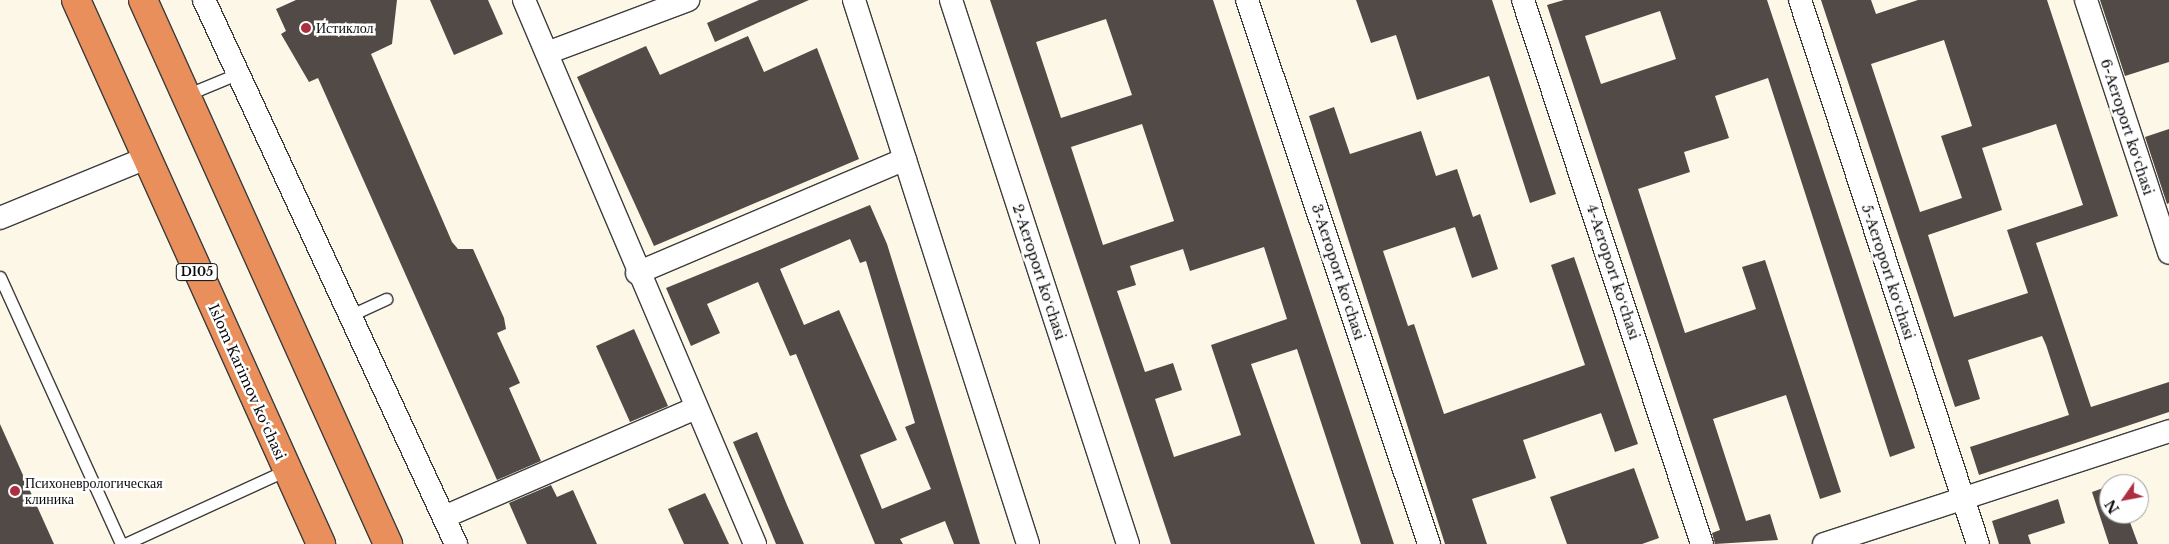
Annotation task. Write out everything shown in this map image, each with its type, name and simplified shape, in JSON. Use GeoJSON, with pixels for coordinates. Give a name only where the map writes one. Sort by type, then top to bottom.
{"type":"FeatureCollection","features":[{"type":"Feature","properties":{"kind":"highway","name":"Islom Karimov koʻchasi"},"geometry":{"type":"LineString","coordinates":[[76,0],[321,544]]}},
{"type":"Feature","properties":{"kind":"highway"},"geometry":{"type":"LineString","coordinates":[[144,0],[388,544]]}},
{"type":"Feature","properties":{"kind":"street"},"geometry":{"type":"LineString","coordinates":[[204,0],[456,544]]}},
{"type":"Feature","properties":{"kind":"street"},"geometry":{"type":"LineString","coordinates":[[524,0],[638,274],[755,544]]}},
{"type":"Feature","properties":{"kind":"street"},"geometry":{"type":"LineString","coordinates":[[547,53],[688,0]]}},
{"type":"Feature","properties":{"kind":"street"},"geometry":{"type":"LineString","coordinates":[[854,0],[1028,544]]}},
{"type":"Feature","properties":{"kind":"street","name":"2-Aeroport koʻchasi"},"geometry":{"type":"LineString","coordinates":[[951,0],[1128,544]]}},
{"type":"Feature","properties":{"kind":"street","name":"3-Aeroport koʻchasi"},"geometry":{"type":"LineString","coordinates":[[1247,0],[1429,544]]}},
{"type":"Feature","properties":{"kind":"street","name":"4-Aeroport koʻchasi"},"geometry":{"type":"LineString","coordinates":[[1523,0],[1702,544]]}},
{"type":"Feature","properties":{"kind":"street","name":"5-Aeroport koʻchasi"},"geometry":{"type":"LineString","coordinates":[[1800,0],[1961,498],[1978,544]]}},
{"type":"Feature","properties":{"kind":"street","name":"6-Aeroport koʻchasi"},"geometry":{"type":"LineString","coordinates":[[2086,0],[2169,253]]}},
{"type":"Feature","properties":{"kind":"street"},"geometry":{"type":"LineString","coordinates":[[0,218],[146,158]]}},
{"type":"Feature","properties":{"kind":"street"},"geometry":{"type":"LineString","coordinates":[[638,274],[905,160]]}},
{"type":"Feature","properties":{"kind":"street"},"geometry":{"type":"LineString","coordinates":[[444,517],[696,408]]}},
{"type":"Feature","properties":{"kind":"street"},"geometry":{"type":"LineString","coordinates":[[1824,544],[2169,431]]}},
{"type":"Feature","properties":{"kind":"lane"},"geometry":{"type":"LineString","coordinates":[[186,95],[237,74]]}},
{"type":"Feature","properties":{"kind":"lane"},"geometry":{"type":"LineString","coordinates":[[0,277],[121,544]]}},
{"type":"Feature","properties":{"kind":"lane"},"geometry":{"type":"LineString","coordinates":[[350,316],[386,299]]}},
{"type":"Feature","properties":{"kind":"lane"},"geometry":{"type":"LineString","coordinates":[[126,544],[287,470]]}},
{"type":"Feature","properties":{"kind":"building"},"geometry":{"type":"Polygon","coordinates":[[[296,0],[397,0],[392,44],[371,54],[452,242],[458,249],[473,249],[504,318],[506,329],[497,333],[520,383],[509,388],[541,461],[497,480],[318,78],[309,82],[281,34],[286,31],[276,9],[296,0]]]}},
{"type":"Feature","properties":{"kind":"building"},"geometry":{"type":"Polygon","coordinates":[[[430,0],[488,0],[503,34],[454,55],[430,0]]]}},
{"type":"Feature","properties":{"kind":"building"},"geometry":{"type":"Polygon","coordinates":[[[759,0],[809,0],[715,42],[707,23],[759,0]]]}},
{"type":"Feature","properties":{"kind":"building"},"geometry":{"type":"Polygon","coordinates":[[[990,0],[1213,0],[1394,544],[1361,544],[1297,349],[1251,364],[1315,544],[1171,544],[990,0]],[[1106,19],[1036,42],[1061,118],[1132,95],[1106,19]],[[1142,124],[1071,147],[1103,245],[1174,221],[1142,124]],[[1264,247],[1190,271],[1183,249],[1130,266],[1136,285],[1117,291],[1145,372],[1173,363],[1182,390],[1155,399],[1174,457],[1241,435],[1211,345],[1287,319],[1264,247]]]}},
{"type":"Feature","properties":{"kind":"building"},"geometry":{"type":"Polygon","coordinates":[[[1356,0],[1492,0],[1556,194],[1530,203],[1489,76],[1417,100],[1396,35],[1371,43],[1356,0]]]}},
{"type":"Feature","properties":{"kind":"building"},"geometry":{"type":"Polygon","coordinates":[[[1564,0],[1767,0],[1915,448],[1890,457],[1768,78],[1715,96],[1729,138],[1684,152],[1690,172],[1638,189],[1685,333],[1756,309],[1742,267],[1765,260],[1841,492],[1820,499],[1786,395],[1713,419],[1746,521],[1770,514],[1778,540],[1715,544],[1712,533],[1720,530],[1547,5],[1564,0]],[[1660,11],[1585,36],[1601,84],[1676,59],[1660,11]]]}},
{"type":"Feature","properties":{"kind":"building"},"geometry":{"type":"Polygon","coordinates":[[[1821,0],[1871,0],[1876,14],[1918,0],[2047,0],[2118,216],[2036,243],[2091,407],[2169,382],[2169,412],[1979,475],[1970,447],[2069,415],[2042,336],[1968,360],[1980,399],[1955,407],[1821,0]],[[1944,40],[1871,64],[1920,212],[1962,198],[1941,136],[1972,126],[1944,40]],[[2056,124],[1982,148],[2002,210],[1928,235],[1954,317],[2028,293],[2007,230],[2083,205],[2056,124]]]}},
{"type":"Feature","properties":{"kind":"building"},"geometry":{"type":"Polygon","coordinates":[[[2100,0],[2169,0],[2169,62],[2125,76],[2100,0]]]}},
{"type":"Feature","properties":{"kind":"building"},"geometry":{"type":"Polygon","coordinates":[[[748,36],[764,72],[817,48],[859,159],[654,246],[577,77],[646,46],[660,75],[748,36]]]}},
{"type":"Feature","properties":{"kind":"building"},"geometry":{"type":"Polygon","coordinates":[[[1334,107],[1350,154],[1421,131],[1436,176],[1457,169],[1473,217],[1480,214],[1498,269],[1472,278],[1455,227],[1383,251],[1408,326],[1414,324],[1444,414],[1585,365],[1551,265],[1574,257],[1638,444],[1615,452],[1601,413],[1523,440],[1536,478],[1472,499],[1487,544],[1445,544],[1309,116],[1334,107]]]}},
{"type":"Feature","properties":{"kind":"building"},"geometry":{"type":"Polygon","coordinates":[[[2169,129],[2169,203],[2167,204],[2145,137],[2169,129]]]}},
{"type":"Feature","properties":{"kind":"building"},"geometry":{"type":"Polygon","coordinates":[[[870,205],[887,244],[980,544],[954,544],[945,521],[900,539],[903,544],[875,544],[796,354],[790,356],[758,282],[707,304],[720,333],[691,346],[666,288],[870,205]],[[850,239],[780,269],[804,325],[839,310],[897,440],[860,455],[882,509],[931,489],[905,427],[915,423],[866,261],[860,263],[850,239]]]}},
{"type":"Feature","properties":{"kind":"building"},"geometry":{"type":"Polygon","coordinates":[[[634,329],[668,406],[630,422],[596,346],[634,329]]]}},
{"type":"Feature","properties":{"kind":"building","name":"Психоневрологическая клиника"},"geometry":{"type":"Polygon","coordinates":[[[0,424],[54,544],[0,544],[0,424]]]}},
{"type":"Feature","properties":{"kind":"building"},"geometry":{"type":"Polygon","coordinates":[[[757,432],[804,544],[776,544],[733,442],[757,432]]]}},
{"type":"Feature","properties":{"kind":"building"},"geometry":{"type":"Polygon","coordinates":[[[1634,468],[1659,538],[1642,544],[1567,544],[1550,497],[1634,468]]]}},
{"type":"Feature","properties":{"kind":"building"},"geometry":{"type":"Polygon","coordinates":[[[551,485],[557,497],[573,490],[597,544],[527,544],[509,503],[551,485]]]}},
{"type":"Feature","properties":{"kind":"building"},"geometry":{"type":"Polygon","coordinates":[[[2099,490],[2099,513],[2092,492],[2099,490]]]}},
{"type":"Feature","properties":{"kind":"building"},"geometry":{"type":"Polygon","coordinates":[[[705,493],[729,544],[684,544],[668,509],[705,493]]]}},
{"type":"Feature","properties":{"kind":"building"},"geometry":{"type":"Polygon","coordinates":[[[2058,499],[2065,523],[2028,535],[2031,544],[1999,544],[1992,521],[2058,499]]]}},
{"type":"Feature","properties":{"kind":"building"},"geometry":{"type":"Polygon","coordinates":[[[2102,524],[2131,524],[2138,544],[2109,544],[2102,524]]]}},
{"type":"Feature","properties":{"kind":"place","name":"Истиклол"},"geometry":{"type":"Point","coordinates":[306,28]}},
{"type":"Feature","properties":{"kind":"place","name":"Психоневрологическая клиника"},"geometry":{"type":"Point","coordinates":[15,491]}}]}
